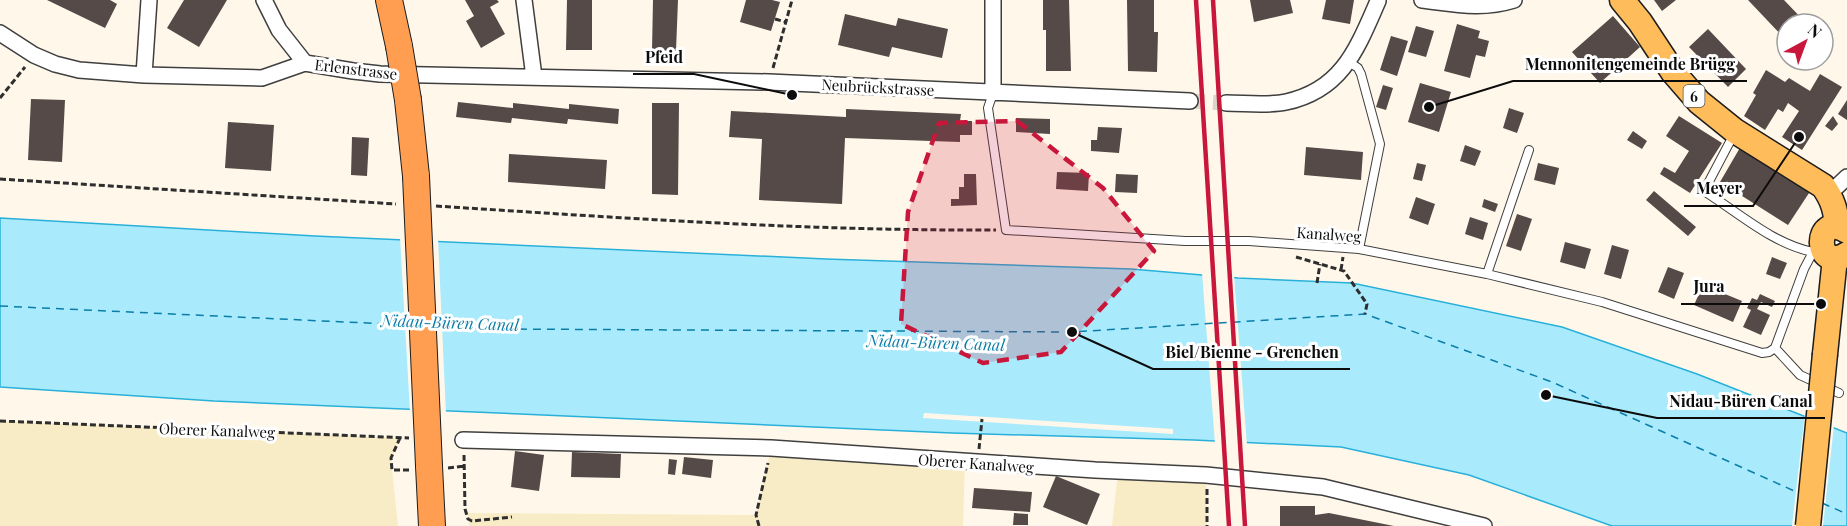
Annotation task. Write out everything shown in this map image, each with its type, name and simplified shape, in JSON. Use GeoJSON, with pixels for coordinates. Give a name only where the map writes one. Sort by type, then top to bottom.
{"type":"FeatureCollection","features":[{"type":"Feature","properties":{"kind":"highway"},"geometry":{"type":"LineString","coordinates":[[389,0],[408,100],[416,176],[432,526]]}},
{"type":"Feature","properties":{"kind":"main road","name":"6"},"geometry":{"type":"LineString","coordinates":[[1622,0],[1640,22],[1679,81],[1706,108],[1736,131],[1817,181],[1828,194]]}},
{"type":"Feature","properties":{"kind":"main road"},"geometry":{"type":"LineString","coordinates":[[1808,526],[1825,354],[1829,253],[1822,238],[1824,233],[1832,228],[1842,229],[1828,194]]}},
{"type":"Feature","properties":{"kind":"street"},"geometry":{"type":"LineString","coordinates":[[144,75],[149,0]]}},
{"type":"Feature","properties":{"kind":"street"},"geometry":{"type":"LineString","coordinates":[[264,0],[279,30],[305,63]]}},
{"type":"Feature","properties":{"kind":"street"},"geometry":{"type":"LineString","coordinates":[[524,0],[534,77]]}},
{"type":"Feature","properties":{"kind":"street"},"geometry":{"type":"LineString","coordinates":[[993,0],[993,93]]}},
{"type":"Feature","properties":{"kind":"street"},"geometry":{"type":"LineString","coordinates":[[1226,103],[1285,102],[1302,97],[1328,84],[1349,62],[1381,0]]}},
{"type":"Feature","properties":{"kind":"street"},"geometry":{"type":"LineString","coordinates":[[1422,0],[1495,6],[1514,0]]}},
{"type":"Feature","properties":{"kind":"street","name":"Erlenstrasse"},"geometry":{"type":"LineString","coordinates":[[0,33],[34,56],[67,68],[144,75],[262,78],[305,63],[380,74],[534,77]]}},
{"type":"Feature","properties":{"kind":"street","name":"Neubrückstrasse"},"geometry":{"type":"LineString","coordinates":[[534,77],[769,82],[1190,101]]}},
{"type":"Feature","properties":{"kind":"street"},"geometry":{"type":"LineString","coordinates":[[1828,194],[1847,177]]}},
{"type":"Feature","properties":{"kind":"street","name":"Oberer Kanalweg"},"geometry":{"type":"LineString","coordinates":[[463,440],[771,448],[1095,470],[1206,475],[1323,487],[1484,526]]}},
{"type":"Feature","properties":{"kind":"lane"},"geometry":{"type":"LineString","coordinates":[[1349,62],[1358,68],[1361,74],[1380,144],[1359,249]]}},
{"type":"Feature","properties":{"kind":"lane"},"geometry":{"type":"LineString","coordinates":[[993,93],[988,108],[1006,230]]}},
{"type":"Feature","properties":{"kind":"lane"},"geometry":{"type":"LineString","coordinates":[[1736,131],[1704,191],[1763,231],[1803,250],[1829,253]]}},
{"type":"Feature","properties":{"kind":"lane"},"geometry":{"type":"LineString","coordinates":[[1487,274],[1529,150]]}},
{"type":"Feature","properties":{"kind":"lane","name":"Kanalweg"},"geometry":{"type":"LineString","coordinates":[[1006,230],[1185,241],[1249,241],[1359,249],[1487,274],[1602,302],[1762,353],[1775,348]]}},
{"type":"Feature","properties":{"kind":"lane"},"geometry":{"type":"LineString","coordinates":[[1829,253],[1804,269],[1775,348],[1800,375],[1839,393]]}},
{"type":"Feature","properties":{"kind":"path"},"geometry":{"type":"LineString","coordinates":[[769,82],[792,0]]}},
{"type":"Feature","properties":{"kind":"path"},"geometry":{"type":"LineString","coordinates":[[775,19],[786,22]]}},
{"type":"Feature","properties":{"kind":"path"},"geometry":{"type":"LineString","coordinates":[[0,98],[34,56]]}},
{"type":"Feature","properties":{"kind":"path"},"geometry":{"type":"LineString","coordinates":[[0,179],[406,204]]}},
{"type":"Feature","properties":{"kind":"path"},"geometry":{"type":"LineString","coordinates":[[427,206],[712,224],[911,230],[1006,230]]}},
{"type":"Feature","properties":{"kind":"path"},"geometry":{"type":"LineString","coordinates":[[1274,244],[1275,251],[1344,271],[1367,304],[1365,314]]}},
{"type":"Feature","properties":{"kind":"path"},"geometry":{"type":"LineString","coordinates":[[1317,282],[1320,264]]}},
{"type":"Feature","properties":{"kind":"path"},"geometry":{"type":"LineString","coordinates":[[979,445],[982,419]]}},
{"type":"Feature","properties":{"kind":"path","name":"Oberer Kanalweg"},"geometry":{"type":"LineString","coordinates":[[0,421],[400,438],[392,459],[392,470],[430,468]]}},
{"type":"Feature","properties":{"kind":"path"},"geometry":{"type":"LineString","coordinates":[[463,440],[464,499],[468,519],[472,521],[512,517]]}},
{"type":"Feature","properties":{"kind":"path"},"geometry":{"type":"LineString","coordinates":[[759,526],[756,515],[771,448]]}},
{"type":"Feature","properties":{"kind":"path"},"geometry":{"type":"LineString","coordinates":[[430,468],[465,466]]}},
{"type":"Feature","properties":{"kind":"path"},"geometry":{"type":"LineString","coordinates":[[1206,475],[1207,526]]}},
{"type":"Feature","properties":{"kind":"highlighted area"},"geometry":{"type":"Polygon","coordinates":[[[1017,121],[1103,188],[1154,251],[1061,352],[983,363],[901,324],[908,212],[939,123],[1017,121]]]}},
{"type":"Feature","properties":{"kind":"shaded area"},"geometry":{"type":"Polygon","coordinates":[[[0,421],[400,438],[391,459],[398,526],[0,526],[0,421]]]}},
{"type":"Feature","properties":{"kind":"shaded area"},"geometry":{"type":"Polygon","coordinates":[[[771,448],[965,462],[963,526],[469,526],[468,513],[756,515],[771,448]]]}},
{"type":"Feature","properties":{"kind":"shaded area"},"geometry":{"type":"Polygon","coordinates":[[[1118,471],[1206,475],[1207,526],[1112,526],[1118,471]]]}},
{"type":"Feature","properties":{"kind":"water"},"geometry":{"type":"Polygon","coordinates":[[[0,218],[315,236],[826,259],[1131,269],[1238,278],[1352,283],[1562,327],[1697,374],[1847,433],[1847,526],[1612,526],[1469,475],[1341,447],[952,433],[214,401],[0,387],[0,218]]]}},
{"type":"Feature","properties":{"kind":"pier"},"geometry":{"type":"Polygon","coordinates":[[[400,237],[438,239],[446,414],[410,412],[400,237]]]}},
{"type":"Feature","properties":{"kind":"pier"},"geometry":{"type":"Polygon","coordinates":[[[1202,272],[1234,275],[1247,446],[1215,444],[1202,272]]]}},
{"type":"Feature","properties":{"kind":"pier"},"geometry":{"type":"Polygon","coordinates":[[[924,413],[1173,429],[1173,434],[923,418],[924,413]]]}},
{"type":"Feature","properties":{"kind":"pier"},"geometry":{"type":"Polygon","coordinates":[[[1805,413],[1834,425],[1823,526],[1792,526],[1805,413]]]}},
{"type":"Feature","properties":{"kind":"building"},"geometry":{"type":"Polygon","coordinates":[[[47,0],[110,0],[117,4],[105,28],[47,0]]]}},
{"type":"Feature","properties":{"kind":"building"},"geometry":{"type":"Polygon","coordinates":[[[184,0],[227,0],[199,47],[167,28],[184,0]]]}},
{"type":"Feature","properties":{"kind":"building"},"geometry":{"type":"Polygon","coordinates":[[[465,0],[497,0],[499,2],[490,7],[505,34],[481,48],[466,21],[474,16],[465,0]]]}},
{"type":"Feature","properties":{"kind":"building"},"geometry":{"type":"Polygon","coordinates":[[[567,0],[592,0],[592,50],[566,50],[567,0]]]}},
{"type":"Feature","properties":{"kind":"building"},"geometry":{"type":"Polygon","coordinates":[[[653,0],[678,0],[676,51],[652,50],[653,0]]]}},
{"type":"Feature","properties":{"kind":"building"},"geometry":{"type":"Polygon","coordinates":[[[746,0],[780,2],[771,31],[740,22],[746,0]]]}},
{"type":"Feature","properties":{"kind":"building"},"geometry":{"type":"Polygon","coordinates":[[[1043,0],[1069,0],[1071,71],[1046,71],[1043,0]]]}},
{"type":"Feature","properties":{"kind":"building"},"geometry":{"type":"Polygon","coordinates":[[[1127,0],[1154,0],[1154,32],[1158,32],[1157,72],[1128,71],[1127,0]]]}},
{"type":"Feature","properties":{"kind":"building"},"geometry":{"type":"Polygon","coordinates":[[[1250,0],[1290,0],[1293,13],[1254,22],[1250,0]]]}},
{"type":"Feature","properties":{"kind":"building"},"geometry":{"type":"Polygon","coordinates":[[[1326,0],[1354,0],[1350,24],[1322,19],[1326,0]]]}},
{"type":"Feature","properties":{"kind":"building"},"geometry":{"type":"Polygon","coordinates":[[[1654,0],[1676,0],[1662,11],[1654,0]]]}},
{"type":"Feature","properties":{"kind":"building"},"geometry":{"type":"Polygon","coordinates":[[[1748,0],[1784,0],[1796,12],[1775,12],[1775,28],[1748,0]]]}},
{"type":"Feature","properties":{"kind":"building"},"geometry":{"type":"Polygon","coordinates":[[[845,14],[896,26],[898,18],[948,29],[942,58],[892,47],[889,57],[838,45],[845,14]]]}},
{"type":"Feature","properties":{"kind":"building"},"geometry":{"type":"Polygon","coordinates":[[[1613,16],[1640,47],[1600,83],[1572,52],[1613,16]]]}},
{"type":"Feature","properties":{"kind":"building"},"geometry":{"type":"Polygon","coordinates":[[[1457,24],[1480,31],[1478,38],[1489,41],[1485,57],[1476,55],[1470,78],[1444,71],[1457,24]]]}},
{"type":"Feature","properties":{"kind":"building"},"geometry":{"type":"Polygon","coordinates":[[[1416,26],[1434,31],[1426,57],[1408,52],[1416,26]]]}},
{"type":"Feature","properties":{"kind":"building"},"geometry":{"type":"Polygon","coordinates":[[[1708,29],[1746,69],[1728,87],[1689,47],[1708,29]]]}},
{"type":"Feature","properties":{"kind":"building"},"geometry":{"type":"Polygon","coordinates":[[[1391,36],[1408,41],[1397,76],[1380,70],[1391,36]]]}},
{"type":"Feature","properties":{"kind":"building"},"geometry":{"type":"Polygon","coordinates":[[[1766,70],[1785,82],[1789,78],[1810,91],[1820,74],[1842,87],[1802,150],[1782,137],[1799,111],[1788,103],[1783,112],[1778,109],[1765,130],[1744,116],[1756,95],[1753,93],[1766,70]]]}},
{"type":"Feature","properties":{"kind":"building"},"geometry":{"type":"Polygon","coordinates":[[[1420,83],[1451,92],[1439,132],[1408,122],[1420,83]]]}},
{"type":"Feature","properties":{"kind":"building"},"geometry":{"type":"Polygon","coordinates":[[[1383,85],[1393,88],[1386,110],[1376,107],[1383,85]]]}},
{"type":"Feature","properties":{"kind":"building"},"geometry":{"type":"Polygon","coordinates":[[[31,99],[65,100],[62,162],[28,160],[31,99]]]}},
{"type":"Feature","properties":{"kind":"building"},"geometry":{"type":"Polygon","coordinates":[[[1847,100],[1847,120],[1838,114],[1847,100]]]}},
{"type":"Feature","properties":{"kind":"building"},"geometry":{"type":"Polygon","coordinates":[[[458,102],[513,108],[513,103],[569,109],[569,104],[619,109],[618,124],[568,119],[567,124],[512,118],[511,123],[456,117],[458,102]]]}},
{"type":"Feature","properties":{"kind":"building"},"geometry":{"type":"Polygon","coordinates":[[[652,103],[679,103],[678,195],[652,194],[652,103]]]}},
{"type":"Feature","properties":{"kind":"building"},"geometry":{"type":"Polygon","coordinates":[[[1509,108],[1524,113],[1517,133],[1503,128],[1509,108]]]}},
{"type":"Feature","properties":{"kind":"building"},"geometry":{"type":"Polygon","coordinates":[[[846,109],[961,114],[960,121],[972,121],[972,135],[960,135],[960,142],[845,138],[842,204],[759,200],[762,139],[729,137],[731,111],[846,117],[846,109]]]}},
{"type":"Feature","properties":{"kind":"building"},"geometry":{"type":"Polygon","coordinates":[[[1679,116],[1722,143],[1690,193],[1660,174],[1664,167],[1675,173],[1689,151],[1666,136],[1679,116]]]}},
{"type":"Feature","properties":{"kind":"building"},"geometry":{"type":"Polygon","coordinates":[[[1833,116],[1838,124],[1832,131],[1825,126],[1833,116]]]}},
{"type":"Feature","properties":{"kind":"building"},"geometry":{"type":"Polygon","coordinates":[[[1016,118],[1050,119],[1050,134],[1016,132],[1016,118]]]}},
{"type":"Feature","properties":{"kind":"building"},"geometry":{"type":"Polygon","coordinates":[[[228,122],[274,125],[271,171],[225,168],[228,122]]]}},
{"type":"Feature","properties":{"kind":"building"},"geometry":{"type":"Polygon","coordinates":[[[1098,127],[1122,128],[1119,153],[1091,151],[1091,140],[1097,140],[1098,127]]]}},
{"type":"Feature","properties":{"kind":"building"},"geometry":{"type":"Polygon","coordinates":[[[1633,131],[1647,141],[1642,149],[1627,140],[1633,131]]]}},
{"type":"Feature","properties":{"kind":"building"},"geometry":{"type":"Polygon","coordinates":[[[352,137],[369,138],[367,176],[351,175],[352,137]]]}},
{"type":"Feature","properties":{"kind":"building"},"geometry":{"type":"Polygon","coordinates":[[[1465,145],[1481,151],[1475,166],[1460,161],[1465,145]]]}},
{"type":"Feature","properties":{"kind":"building"},"geometry":{"type":"Polygon","coordinates":[[[1741,146],[1811,190],[1788,225],[1720,182],[1741,146]]]}},
{"type":"Feature","properties":{"kind":"building"},"geometry":{"type":"Polygon","coordinates":[[[1306,147],[1363,152],[1361,180],[1304,175],[1306,147]]]}},
{"type":"Feature","properties":{"kind":"building"},"geometry":{"type":"Polygon","coordinates":[[[509,154],[607,160],[605,189],[508,182],[509,154]]]}},
{"type":"Feature","properties":{"kind":"building"},"geometry":{"type":"Polygon","coordinates":[[[1417,163],[1426,165],[1422,181],[1413,179],[1417,163]]]}},
{"type":"Feature","properties":{"kind":"building"},"geometry":{"type":"Polygon","coordinates":[[[1538,163],[1559,168],[1555,185],[1534,180],[1538,163]]]}},
{"type":"Feature","properties":{"kind":"building"},"geometry":{"type":"Polygon","coordinates":[[[1057,172],[1089,173],[1088,191],[1056,189],[1057,172]]]}},
{"type":"Feature","properties":{"kind":"building"},"geometry":{"type":"Polygon","coordinates":[[[964,174],[976,174],[977,205],[951,206],[951,199],[959,199],[959,187],[964,187],[964,174]]]}},
{"type":"Feature","properties":{"kind":"building"},"geometry":{"type":"Polygon","coordinates":[[[1116,174],[1138,175],[1137,193],[1115,192],[1116,174]]]}},
{"type":"Feature","properties":{"kind":"building"},"geometry":{"type":"Polygon","coordinates":[[[1654,191],[1696,227],[1688,236],[1646,200],[1654,191]]]}},
{"type":"Feature","properties":{"kind":"building"},"geometry":{"type":"Polygon","coordinates":[[[1416,197],[1435,204],[1428,225],[1409,218],[1416,197]]]}},
{"type":"Feature","properties":{"kind":"building"},"geometry":{"type":"Polygon","coordinates":[[[1484,199],[1498,204],[1495,212],[1482,207],[1484,199]]]}},
{"type":"Feature","properties":{"kind":"building"},"geometry":{"type":"Polygon","coordinates":[[[1517,214],[1532,219],[1521,251],[1506,246],[1517,214]]]}},
{"type":"Feature","properties":{"kind":"building"},"geometry":{"type":"Polygon","coordinates":[[[1470,217],[1488,223],[1483,240],[1465,234],[1470,217]]]}},
{"type":"Feature","properties":{"kind":"building"},"geometry":{"type":"Polygon","coordinates":[[[1565,242],[1591,249],[1585,269],[1560,262],[1565,242]]]}},
{"type":"Feature","properties":{"kind":"building"},"geometry":{"type":"Polygon","coordinates":[[[1612,245],[1629,250],[1621,279],[1604,274],[1612,245]]]}},
{"type":"Feature","properties":{"kind":"building"},"geometry":{"type":"Polygon","coordinates":[[[1772,257],[1787,263],[1780,279],[1766,274],[1772,257]]]}},
{"type":"Feature","properties":{"kind":"building"},"geometry":{"type":"Polygon","coordinates":[[[1668,267],[1684,273],[1674,299],[1658,292],[1668,267]]]}},
{"type":"Feature","properties":{"kind":"building"},"geometry":{"type":"Polygon","coordinates":[[[1703,285],[1742,301],[1733,322],[1694,305],[1703,285]]]}},
{"type":"Feature","properties":{"kind":"building"},"geometry":{"type":"Polygon","coordinates":[[[1760,294],[1775,301],[1772,307],[1761,302],[1757,309],[1770,315],[1761,335],[1743,327],[1751,310],[1747,308],[1752,298],[1757,300],[1760,294]]]}},
{"type":"Feature","properties":{"kind":"building"},"geometry":{"type":"Polygon","coordinates":[[[515,451],[544,455],[539,491],[511,487],[515,451]]]}},
{"type":"Feature","properties":{"kind":"building"},"geometry":{"type":"Polygon","coordinates":[[[572,452],[621,454],[620,478],[571,477],[572,452]]]}},
{"type":"Feature","properties":{"kind":"building"},"geometry":{"type":"Polygon","coordinates":[[[684,457],[713,460],[711,478],[682,474],[684,457]]]}},
{"type":"Feature","properties":{"kind":"building"},"geometry":{"type":"Polygon","coordinates":[[[669,459],[677,460],[675,475],[668,474],[669,459]]]}},
{"type":"Feature","properties":{"kind":"building"},"geometry":{"type":"Polygon","coordinates":[[[1056,476],[1100,494],[1087,525],[1043,507],[1056,476]]]}},
{"type":"Feature","properties":{"kind":"building"},"geometry":{"type":"Polygon","coordinates":[[[974,488],[1032,492],[1030,512],[972,508],[974,488]]]}},
{"type":"Feature","properties":{"kind":"building"},"geometry":{"type":"Polygon","coordinates":[[[1280,506],[1315,506],[1315,515],[1329,513],[1394,526],[1280,526],[1280,506]]]}},
{"type":"Feature","properties":{"kind":"building"},"geometry":{"type":"Polygon","coordinates":[[[1014,513],[1028,514],[1028,525],[1013,525],[1014,513]]]}},
{"type":"Feature","properties":{"kind":"ferry route"},"geometry":{"type":"LineString","coordinates":[[0,306],[410,325]]}},
{"type":"Feature","properties":{"kind":"ferry route"},"geometry":{"type":"LineString","coordinates":[[435,326],[500,329],[1072,332],[1365,314],[1552,382],[1801,494]]}},
{"type":"Feature","properties":{"kind":"ferry route"},"geometry":{"type":"LineString","coordinates":[[1822,503],[1847,514]]}},
{"type":"Feature","properties":{"kind":"tunnel"},"geometry":{"type":"LineString","coordinates":[[1190,101],[1226,103]]}},
{"type":"Feature","properties":{"kind":"railway"},"geometry":{"type":"LineString","coordinates":[[1196,0],[1229,526]]}},
{"type":"Feature","properties":{"kind":"railway"},"geometry":{"type":"LineString","coordinates":[[1213,0],[1245,526]]}},
{"type":"Feature","properties":{"kind":"place","name":"Pfeid"},"geometry":{"type":"Point","coordinates":[792,95]}},
{"type":"Feature","properties":{"kind":"place","name":"Mennonitengemeinde Brügg"},"geometry":{"type":"Point","coordinates":[1429,107]}},
{"type":"Feature","properties":{"kind":"place","name":"Meyer"},"geometry":{"type":"Point","coordinates":[1799,137]}},
{"type":"Feature","properties":{"kind":"place","name":"Jura"},"geometry":{"type":"Point","coordinates":[1821,304]}},
{"type":"Feature","properties":{"kind":"place","name":"Biel/Bienne - Grenchen"},"geometry":{"type":"Point","coordinates":[1072,332]}},
{"type":"Feature","properties":{"kind":"place","name":"Nidau-Büren Canal"},"geometry":{"type":"Point","coordinates":[1546,395]}}]}
